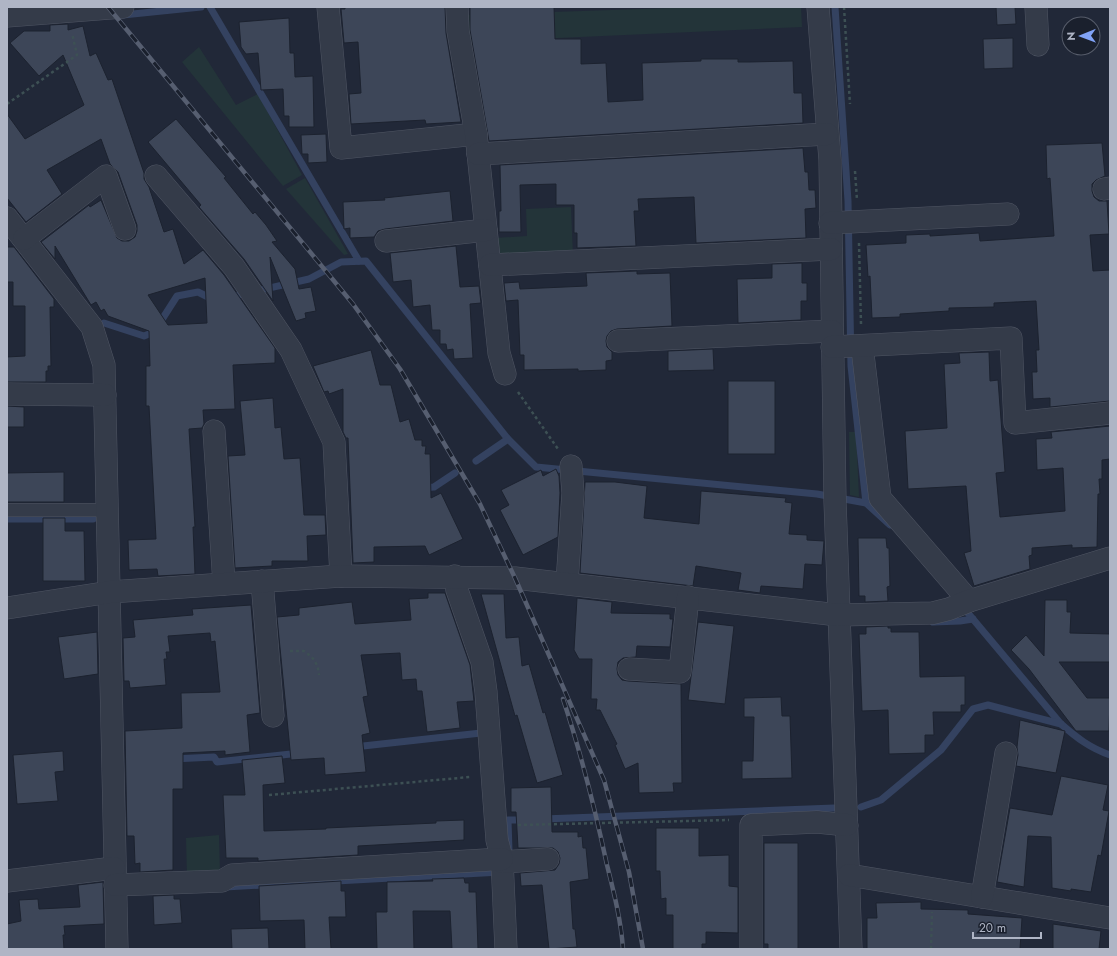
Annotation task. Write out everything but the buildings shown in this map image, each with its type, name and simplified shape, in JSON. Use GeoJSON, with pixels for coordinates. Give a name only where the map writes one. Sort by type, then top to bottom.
{"type":"FeatureCollection","features":[{"type":"Feature","properties":{"kind":"street"},"geometry":{"type":"LineString","coordinates":[[7,16],[32,11],[123,7]]}},
{"type":"Feature","properties":{"kind":"street"},"geometry":{"type":"LineString","coordinates":[[328,7],[341,148],[827,134]]}},
{"type":"Feature","properties":{"kind":"street"},"geometry":{"type":"LineString","coordinates":[[456,7],[458,31],[477,144],[499,353],[505,374]]}},
{"type":"Feature","properties":{"kind":"street"},"geometry":{"type":"LineString","coordinates":[[818,7],[830,160],[846,222],[831,249],[845,344],[880,498],[960,605]]}},
{"type":"Feature","properties":{"kind":"street"},"geometry":{"type":"LineString","coordinates":[[1036,7],[1038,44]]}},
{"type":"Feature","properties":{"kind":"street"},"geometry":{"type":"LineString","coordinates":[[24,239],[106,176],[125,228]]}},
{"type":"Feature","properties":{"kind":"street"},"geometry":{"type":"LineString","coordinates":[[156,176],[234,267],[291,350],[334,442],[341,576]]}},
{"type":"Feature","properties":{"kind":"street"},"geometry":{"type":"LineString","coordinates":[[846,222],[1008,214]]}},
{"type":"Feature","properties":{"kind":"street"},"geometry":{"type":"LineString","coordinates":[[7,218],[92,327],[104,365],[110,599],[120,881],[117,949]]}},
{"type":"Feature","properties":{"kind":"street"},"geometry":{"type":"LineString","coordinates":[[386,241],[486,230]]}},
{"type":"Feature","properties":{"kind":"street"},"geometry":{"type":"LineString","coordinates":[[490,265],[831,249]]}},
{"type":"Feature","properties":{"kind":"street"},"geometry":{"type":"LineString","coordinates":[[618,341],[845,344],[1011,338],[1015,423],[1110,413]]}},
{"type":"Feature","properties":{"kind":"street"},"geometry":{"type":"LineString","coordinates":[[845,344],[835,496],[838,615],[851,949]]}},
{"type":"Feature","properties":{"kind":"street"},"geometry":{"type":"LineString","coordinates":[[7,394],[105,395]]}},
{"type":"Feature","properties":{"kind":"street"},"geometry":{"type":"LineString","coordinates":[[214,430],[224,584]]}},
{"type":"Feature","properties":{"kind":"street"},"geometry":{"type":"LineString","coordinates":[[567,583],[573,493],[571,470]]}},
{"type":"Feature","properties":{"kind":"street"},"geometry":{"type":"LineString","coordinates":[[7,608],[110,599],[224,584],[262,586],[341,576],[456,583],[515,578],[567,583],[687,604],[838,615],[933,613],[1110,558]]}},
{"type":"Feature","properties":{"kind":"street"},"geometry":{"type":"LineString","coordinates":[[456,583],[482,662],[486,692],[497,840],[505,864],[506,949]]}},
{"type":"Feature","properties":{"kind":"street"},"geometry":{"type":"LineString","coordinates":[[262,586],[273,716]]}},
{"type":"Feature","properties":{"kind":"street"},"geometry":{"type":"LineString","coordinates":[[629,669],[680,672],[687,604]]}},
{"type":"Feature","properties":{"kind":"street"},"geometry":{"type":"LineString","coordinates":[[982,897],[1006,752]]}},
{"type":"Feature","properties":{"kind":"street"},"geometry":{"type":"LineString","coordinates":[[751,949],[751,825],[817,822],[847,825]]}},
{"type":"Feature","properties":{"kind":"street"},"geometry":{"type":"LineString","coordinates":[[7,881],[222,881],[232,875],[505,864],[548,860]]}},
{"type":"Feature","properties":{"kind":"street"},"geometry":{"type":"LineString","coordinates":[[849,875],[1110,918]]}},
{"type":"Feature","properties":{"kind":"lane"},"geometry":{"type":"LineString","coordinates":[[7,510],[108,510]]}},
{"type":"Feature","properties":{"kind":"path"},"geometry":{"type":"LineString","coordinates":[[7,104],[77,55],[72,29]]}},
{"type":"Feature","properties":{"kind":"path"},"geometry":{"type":"LineString","coordinates":[[845,344],[846,222]]}},
{"type":"Feature","properties":{"kind":"path"},"geometry":{"type":"LineString","coordinates":[[505,374],[571,470]]}},
{"type":"Feature","properties":{"kind":"path"},"geometry":{"type":"LineString","coordinates":[[268,652],[304,650],[313,657],[318,667],[319,675]]}},
{"type":"Feature","properties":{"kind":"path"},"geometry":{"type":"LineString","coordinates":[[269,795],[492,775]]}},
{"type":"Feature","properties":{"kind":"path"},"geometry":{"type":"LineString","coordinates":[[512,825],[737,819],[751,828]]}},
{"type":"Feature","properties":{"kind":"path"},"geometry":{"type":"LineString","coordinates":[[932,889],[932,949]]}},
{"type":"Feature","properties":{"kind":"shaded area"},"geometry":{"type":"Polygon","coordinates":[[[700,7],[801,7],[802,27],[467,42],[465,15],[700,7]]]}},
{"type":"Feature","properties":{"kind":"shaded area"},"geometry":{"type":"Polygon","coordinates":[[[199,47],[236,105],[258,94],[302,175],[283,186],[182,62],[199,47]]]}},
{"type":"Feature","properties":{"kind":"shaded area"},"geometry":{"type":"Polygon","coordinates":[[[305,178],[348,254],[344,255],[286,189],[305,178]]]}},
{"type":"Feature","properties":{"kind":"shaded area"},"geometry":{"type":"Polygon","coordinates":[[[571,207],[573,255],[504,258],[495,250],[495,238],[527,236],[526,209],[571,207]]]}},
{"type":"Feature","properties":{"kind":"shaded area"},"geometry":{"type":"Polygon","coordinates":[[[849,432],[856,432],[859,497],[850,495],[849,432]]]}},
{"type":"Feature","properties":{"kind":"shaded area"},"geometry":{"type":"Polygon","coordinates":[[[219,835],[220,875],[187,877],[186,838],[219,835]]]}},
{"type":"Feature","properties":{"kind":"waterway"},"geometry":{"type":"LineString","coordinates":[[123,15],[201,7]]}},
{"type":"Feature","properties":{"kind":"waterway"},"geometry":{"type":"LineString","coordinates":[[210,7],[359,261]]}},
{"type":"Feature","properties":{"kind":"waterway"},"geometry":{"type":"LineString","coordinates":[[835,7],[848,201],[851,366],[866,503],[890,525]]}},
{"type":"Feature","properties":{"kind":"waterway"},"geometry":{"type":"LineString","coordinates":[[230,297],[309,279],[341,262],[366,261],[508,439],[536,467],[817,494],[866,503]]}},
{"type":"Feature","properties":{"kind":"waterway"},"geometry":{"type":"LineString","coordinates":[[104,323],[144,336],[154,332],[177,296],[198,292],[214,300]]}},
{"type":"Feature","properties":{"kind":"waterway"},"geometry":{"type":"LineString","coordinates":[[476,461],[508,439]]}},
{"type":"Feature","properties":{"kind":"waterway"},"geometry":{"type":"LineString","coordinates":[[422,488],[434,487],[455,473]]}},
{"type":"Feature","properties":{"kind":"waterway"},"geometry":{"type":"LineString","coordinates":[[7,519],[93,519]]}},
{"type":"Feature","properties":{"kind":"waterway"},"geometry":{"type":"LineString","coordinates":[[962,606],[1061,724],[1084,742],[1110,755]]}},
{"type":"Feature","properties":{"kind":"waterway"},"geometry":{"type":"LineString","coordinates":[[933,622],[973,619]]}},
{"type":"Feature","properties":{"kind":"waterway"},"geometry":{"type":"LineString","coordinates":[[861,807],[881,800],[941,750],[973,709],[988,705],[1061,724]]}},
{"type":"Feature","properties":{"kind":"waterway"},"geometry":{"type":"LineString","coordinates":[[354,747],[481,733]]}},
{"type":"Feature","properties":{"kind":"waterway"},"geometry":{"type":"LineString","coordinates":[[173,759],[214,757],[217,762],[300,753]]}},
{"type":"Feature","properties":{"kind":"waterway"},"geometry":{"type":"LineString","coordinates":[[543,819],[834,808]]}},
{"type":"Feature","properties":{"kind":"waterway"},"geometry":{"type":"LineString","coordinates":[[509,851],[508,820],[525,820]]}},
{"type":"Feature","properties":{"kind":"waterway"},"geometry":{"type":"LineString","coordinates":[[225,887],[501,872]]}},
{"type":"Feature","properties":{"kind":"railway"},"geometry":{"type":"LineString","coordinates":[[108,7],[353,304],[400,369],[480,504],[515,578],[604,780],[629,872],[643,949]]}},
{"type":"Feature","properties":{"kind":"railway"},"geometry":{"type":"LineString","coordinates":[[563,699],[582,760],[598,823],[617,907],[623,949]]}}]}
